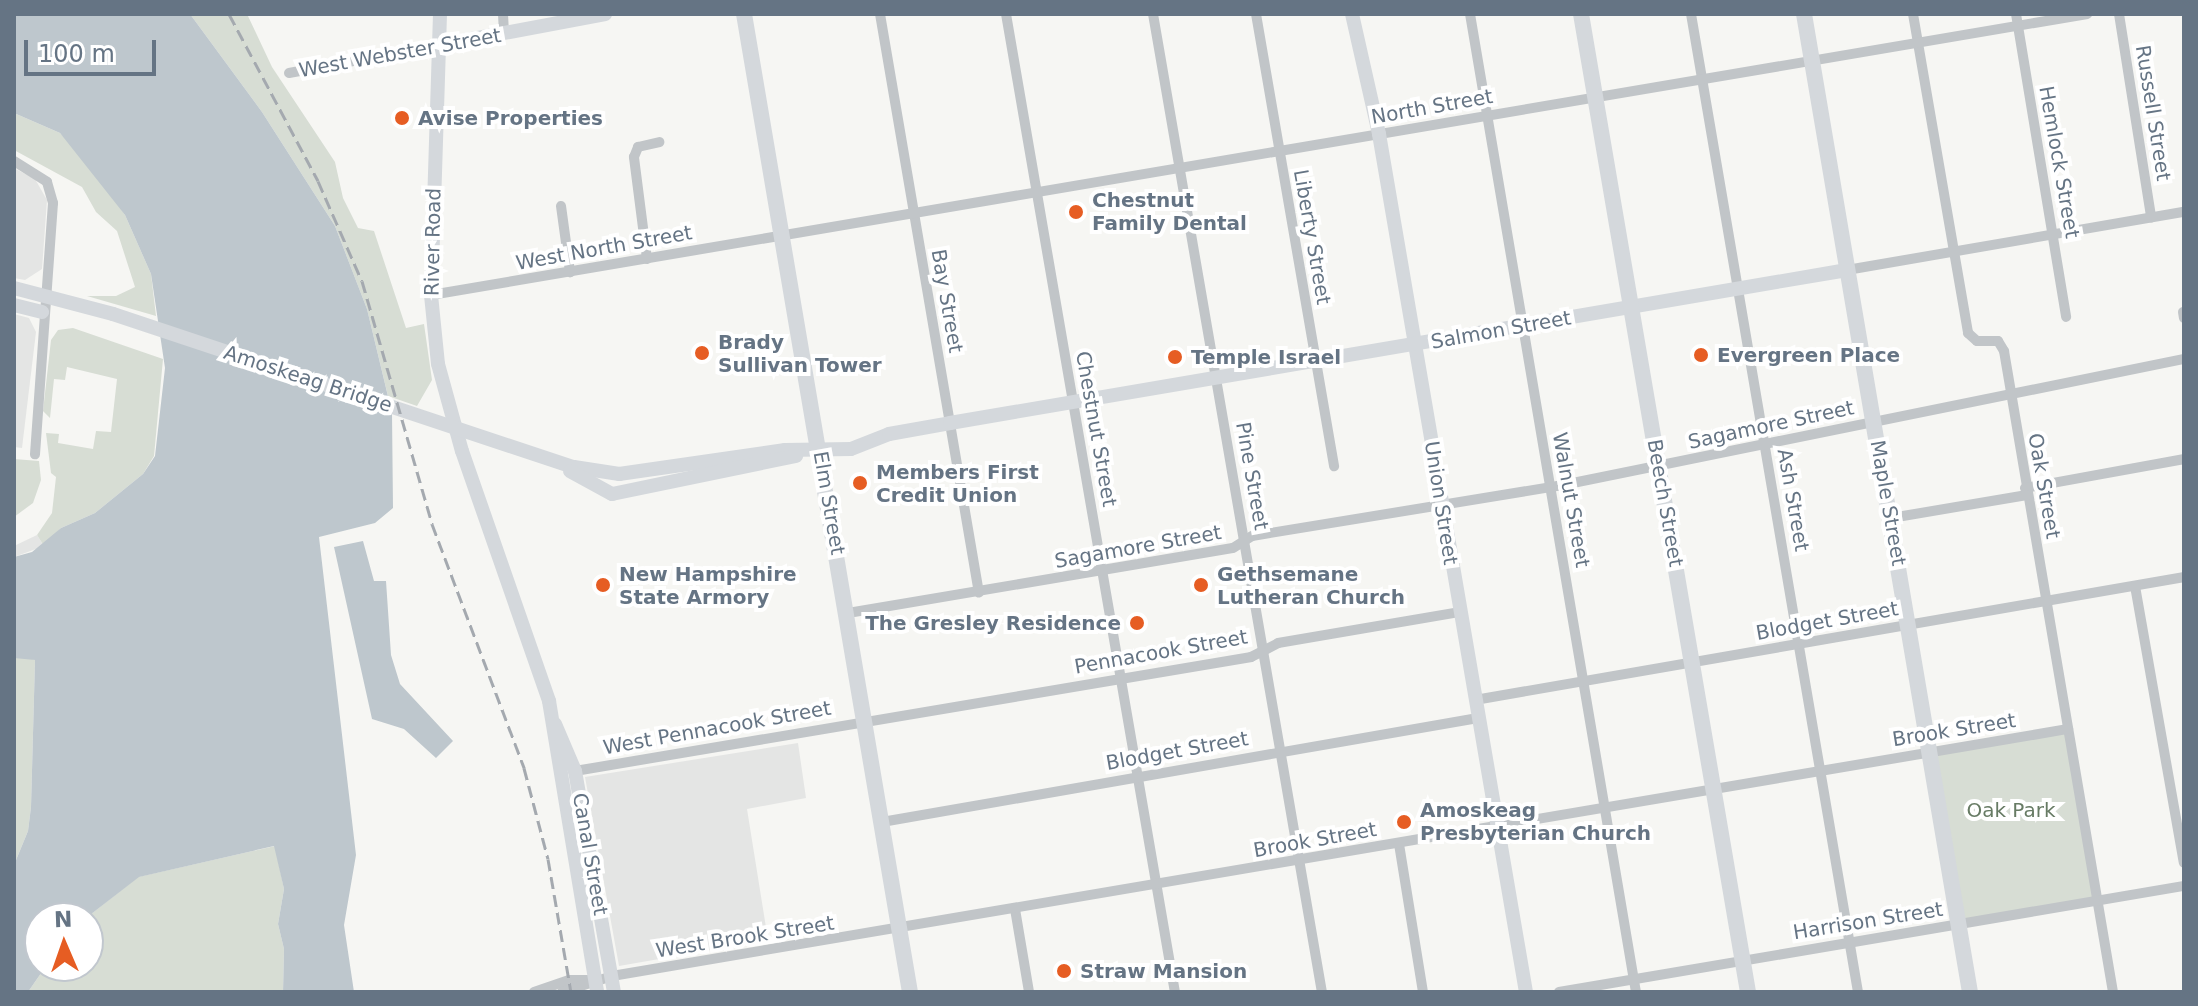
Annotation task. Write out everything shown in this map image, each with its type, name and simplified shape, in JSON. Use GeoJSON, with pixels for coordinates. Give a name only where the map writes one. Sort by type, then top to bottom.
{"type":"FeatureCollection","features":[{"type":"Feature","properties":{"kind":"main road","name":"Elm Street"},"geometry":{"type":"LineString","coordinates":[[744,14],[910,992]]}},
{"type":"Feature","properties":{"kind":"main road","name":"Beech Street"},"geometry":{"type":"LineString","coordinates":[[1581,14],[1748,992]]}},
{"type":"Feature","properties":{"kind":"main road","name":"Maple Street"},"geometry":{"type":"LineString","coordinates":[[1804,14],[1970,992]]}},
{"type":"Feature","properties":{"kind":"street","name":"River Road"},"geometry":{"type":"LineString","coordinates":[[440,14],[431,295],[438,364],[466,465]]}},
{"type":"Feature","properties":{"kind":"street"},"geometry":{"type":"LineString","coordinates":[[503,14],[504,34]]}},
{"type":"Feature","properties":{"kind":"street","name":"West Webster Street"},"geometry":{"type":"LineString","coordinates":[[289,73],[605,14]]}},
{"type":"Feature","properties":{"kind":"street","name":"Bay Street"},"geometry":{"type":"LineString","coordinates":[[880,14],[979,593]]}},
{"type":"Feature","properties":{"kind":"street","name":"Chestnut Street"},"geometry":{"type":"LineString","coordinates":[[1006,14],[1175,992]]}},
{"type":"Feature","properties":{"kind":"street","name":"Pine Street"},"geometry":{"type":"LineString","coordinates":[[1153,14],[1322,992]]}},
{"type":"Feature","properties":{"kind":"street","name":"Liberty Street"},"geometry":{"type":"LineString","coordinates":[[1256,14],[1334,466]]}},
{"type":"Feature","properties":{"kind":"street","name":"Union Street"},"geometry":{"type":"LineString","coordinates":[[1352,14],[1379,134],[1526,992]]}},
{"type":"Feature","properties":{"kind":"street","name":"Walnut Street"},"geometry":{"type":"LineString","coordinates":[[1470,14],[1636,992]]}},
{"type":"Feature","properties":{"kind":"street","name":"Ash Street"},"geometry":{"type":"LineString","coordinates":[[1691,14],[1858,992]]}},
{"type":"Feature","properties":{"kind":"street","name":"Oak Street"},"geometry":{"type":"LineString","coordinates":[[1913,14],[1968,333],[1977,341],[2002,343],[2113,992]]}},
{"type":"Feature","properties":{"kind":"street","name":"North Street"},"geometry":{"type":"LineString","coordinates":[[783,235],[1918,43],[2017,20],[2087,14]]}},
{"type":"Feature","properties":{"kind":"street","name":"Russell Street"},"geometry":{"type":"LineString","coordinates":[[2119,14],[2151,217]]}},
{"type":"Feature","properties":{"kind":"street","name":"Hemlock Street"},"geometry":{"type":"LineString","coordinates":[[2017,20],[2066,317]]}},
{"type":"Feature","properties":{"kind":"street"},"geometry":{"type":"LineString","coordinates":[[647,259],[634,157],[638,147],[659,142]]}},
{"type":"Feature","properties":{"kind":"street"},"geometry":{"type":"LineString","coordinates":[[14,161],[41,177],[52,196],[35,454]]}},
{"type":"Feature","properties":{"kind":"street"},"geometry":{"type":"LineString","coordinates":[[561,206],[570,272]]}},
{"type":"Feature","properties":{"kind":"street","name":"Salmon Street"},"geometry":{"type":"LineString","coordinates":[[542,456],[619,474],[785,450],[851,449],[889,434],[950,423],[2184,212]]}},
{"type":"Feature","properties":{"kind":"street","name":"West North Street"},"geometry":{"type":"LineString","coordinates":[[431,295],[783,235]]}},
{"type":"Feature","properties":{"kind":"street","name":"Amoskeag Bridge"},"geometry":{"type":"LineString","coordinates":[[14,288],[142,324],[542,456]]}},
{"type":"Feature","properties":{"kind":"street"},"geometry":{"type":"LineString","coordinates":[[14,305],[42,312]]}},
{"type":"Feature","properties":{"kind":"street"},"geometry":{"type":"LineString","coordinates":[[2183,312],[2184,318]]}},
{"type":"Feature","properties":{"kind":"street","name":"Sagamore Street"},"geometry":{"type":"LineString","coordinates":[[848,613],[1104,572],[1245,542],[1252,536],[1658,466],[2184,359]]}},
{"type":"Feature","properties":{"kind":"street"},"geometry":{"type":"LineString","coordinates":[[1891,518],[2184,459]]}},
{"type":"Feature","properties":{"kind":"street","name":"Canal Street"},"geometry":{"type":"LineString","coordinates":[[466,465],[531,641],[553,721],[596,986]]}},
{"type":"Feature","properties":{"kind":"street","name":"Blodget Street"},"geometry":{"type":"LineString","coordinates":[[1475,700],[2184,577]]}},
{"type":"Feature","properties":{"kind":"street"},"geometry":{"type":"LineString","coordinates":[[2135,586],[2184,863]]}},
{"type":"Feature","properties":{"kind":"street","name":"Pennacook Street"},"geometry":{"type":"LineString","coordinates":[[865,721],[1122,679],[1264,651],[1278,643],[1460,612]]}},
{"type":"Feature","properties":{"kind":"street","name":"Blodget Street"},"geometry":{"type":"LineString","coordinates":[[882,822],[1478,718]]}},
{"type":"Feature","properties":{"kind":"street","name":"Canal Street"},"geometry":{"type":"LineString","coordinates":[[553,721],[575,771],[614,992]]}},
{"type":"Feature","properties":{"kind":"street","name":"West Pennacook Street"},"geometry":{"type":"LineString","coordinates":[[575,771],[865,721]]}},
{"type":"Feature","properties":{"kind":"street","name":"Brook Street"},"geometry":{"type":"LineString","coordinates":[[900,929],[2068,729]]}},
{"type":"Feature","properties":{"kind":"street"},"geometry":{"type":"LineString","coordinates":[[1399,844],[1423,992]]}},
{"type":"Feature","properties":{"kind":"street","name":"Harrison Street"},"geometry":{"type":"LineString","coordinates":[[1559,992],[2184,886]]}},
{"type":"Feature","properties":{"kind":"street"},"geometry":{"type":"LineString","coordinates":[[1015,909],[1029,992]]}},
{"type":"Feature","properties":{"kind":"street","name":"West Brook Street"},"geometry":{"type":"LineString","coordinates":[[534,992],[596,986],[612,976],[900,929]]}},
{"type":"Feature","properties":{"kind":"shaded area"},"geometry":{"type":"Polygon","coordinates":[[[14,14],[190,14],[262,112],[335,226],[367,309],[392,413],[393,508],[375,523],[319,537],[356,855],[344,925],[354,992],[283,992],[284,949],[278,924],[284,889],[274,846],[139,877],[104,904],[24,902],[24,982],[35,982],[28,992],[14,992],[14,865],[28,831],[31,807],[35,660],[14,658],[14,557],[32,552],[61,528],[95,513],[143,474],[155,456],[165,368],[151,274],[125,215],[60,133],[14,113],[14,14]]]}},
{"type":"Feature","properties":{"kind":"shaded area"},"geometry":{"type":"Polygon","coordinates":[[[14,168],[35,179],[47,200],[42,269],[25,280],[14,278],[14,168]]]}},
{"type":"Feature","properties":{"kind":"shaded area"},"geometry":{"type":"Polygon","coordinates":[[[14,314],[29,318],[36,332],[22,448],[14,447],[14,314]]]}},
{"type":"Feature","properties":{"kind":"shaded area"},"geometry":{"type":"Polygon","coordinates":[[[37,535],[44,546],[14,557],[14,546],[37,535]]]}},
{"type":"Feature","properties":{"kind":"shaded area"},"geometry":{"type":"Polygon","coordinates":[[[363,541],[374,581],[386,581],[391,655],[400,684],[453,741],[436,758],[404,729],[372,719],[334,547],[363,541]]]}},
{"type":"Feature","properties":{"kind":"shaded area"},"geometry":{"type":"Polygon","coordinates":[[[798,743],[806,798],[747,809],[768,940],[619,966],[585,777],[798,743]]]}},
{"type":"Feature","properties":{"kind":"green space"},"geometry":{"type":"Polygon","coordinates":[[[190,14],[247,14],[272,67],[335,162],[343,198],[358,228],[374,231],[406,328],[424,324],[432,380],[417,406],[388,396],[367,309],[335,226],[262,112],[190,14]]]}},
{"type":"Feature","properties":{"kind":"green space"},"geometry":{"type":"Polygon","coordinates":[[[14,113],[60,133],[92,167],[125,215],[151,274],[156,316],[87,296],[116,296],[135,287],[117,231],[96,212],[82,187],[14,150],[14,113]]]}},
{"type":"Feature","properties":{"kind":"green space"},"geometry":{"type":"Polygon","coordinates":[[[73,328],[163,359],[154,456],[143,474],[95,513],[61,528],[44,546],[37,535],[52,513],[56,477],[51,473],[46,433],[59,434],[58,443],[93,449],[96,431],[111,432],[117,379],[67,367],[65,380],[54,379],[50,418],[43,411],[51,340],[58,330],[73,328]]]}},
{"type":"Feature","properties":{"kind":"green space"},"geometry":{"type":"Polygon","coordinates":[[[14,459],[39,461],[41,480],[33,503],[14,517],[14,459]]]}},
{"type":"Feature","properties":{"kind":"green space"},"geometry":{"type":"Polygon","coordinates":[[[23,656],[35,660],[31,807],[28,831],[14,865],[14,658],[23,656]]]}},
{"type":"Feature","properties":{"kind":"green space","name":"Oak Park"},"geometry":{"type":"Polygon","coordinates":[[[2068,729],[2098,899],[1959,924],[1929,753],[2068,729]]]}},
{"type":"Feature","properties":{"kind":"green space"},"geometry":{"type":"Polygon","coordinates":[[[275,846],[284,889],[278,924],[284,949],[283,992],[28,992],[35,982],[104,982],[104,904],[138,877],[275,846]]]}},
{"type":"Feature","properties":{"kind":"railway"},"geometry":{"type":"LineString","coordinates":[[229,14],[318,181],[362,281],[432,524],[524,768],[548,859],[571,992]]}},
{"type":"Feature","properties":{"kind":"place","name":"Avise Properties"},"geometry":{"type":"Point","coordinates":[402,118]}},
{"type":"Feature","properties":{"kind":"place","name":"Chestnut Family Dental"},"geometry":{"type":"Point","coordinates":[1076,212]}},
{"type":"Feature","properties":{"kind":"place","name":"Brady Sullivan Tower"},"geometry":{"type":"Point","coordinates":[702,353]}},
{"type":"Feature","properties":{"kind":"place","name":"Evergreen Place"},"geometry":{"type":"Point","coordinates":[1701,355]}},
{"type":"Feature","properties":{"kind":"place","name":"Temple Israel"},"geometry":{"type":"Point","coordinates":[1175,357]}},
{"type":"Feature","properties":{"kind":"place","name":"Members First Credit Union"},"geometry":{"type":"Point","coordinates":[860,483]}},
{"type":"Feature","properties":{"kind":"place","name":"New Hampshire State Armory"},"geometry":{"type":"Point","coordinates":[603,585]}},
{"type":"Feature","properties":{"kind":"place","name":"Gethsemane Lutheran Church"},"geometry":{"type":"Point","coordinates":[1201,585]}},
{"type":"Feature","properties":{"kind":"place","name":"The Gresley Residence"},"geometry":{"type":"Point","coordinates":[1137,623]}},
{"type":"Feature","properties":{"kind":"place","name":"Amoskeag Presbyterian Church"},"geometry":{"type":"Point","coordinates":[1404,822]}},
{"type":"Feature","properties":{"kind":"place","name":"Straw Mansion"},"geometry":{"type":"Point","coordinates":[1064,971]}}]}
